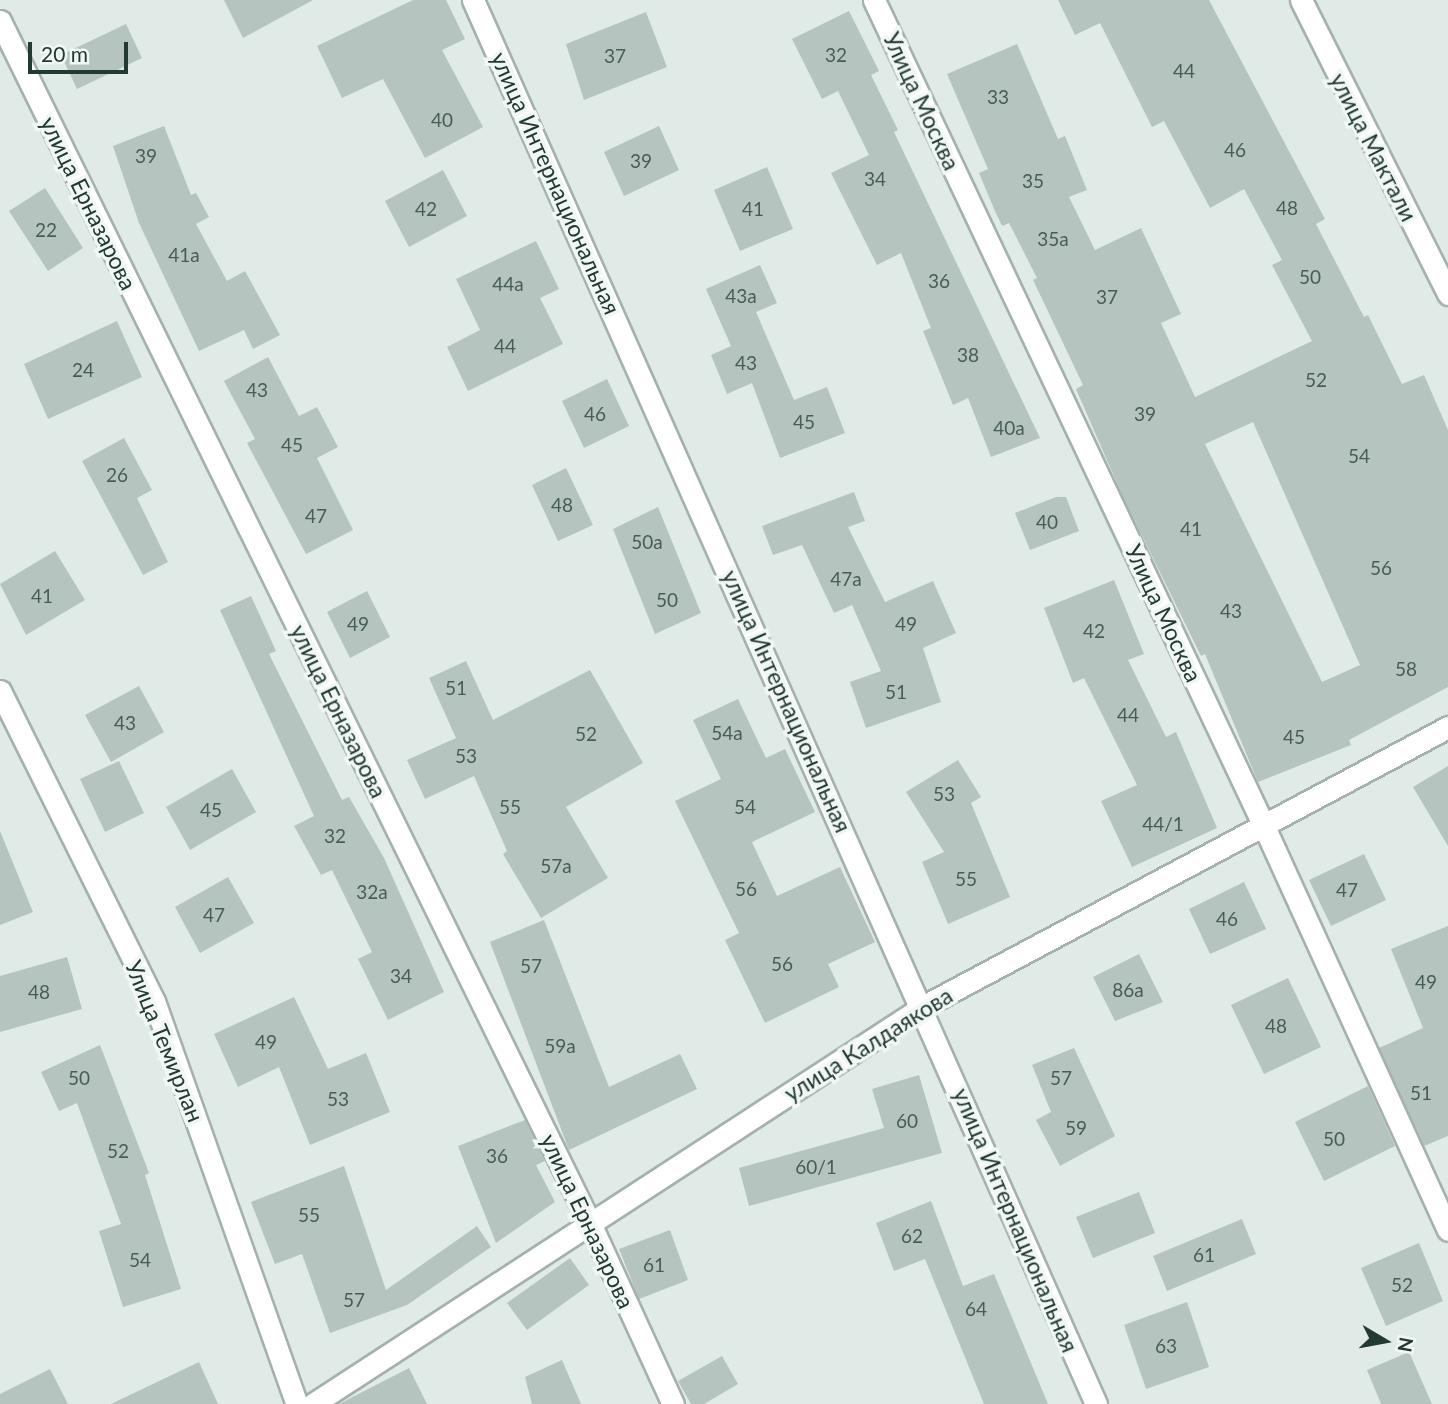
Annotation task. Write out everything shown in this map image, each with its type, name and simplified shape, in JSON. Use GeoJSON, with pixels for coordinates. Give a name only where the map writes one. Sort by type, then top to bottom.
{"type":"FeatureCollection","features":[{"type":"Feature","properties":{"kind":"street","name":"улица Интернациональная"},"geometry":{"type":"LineString","coordinates":[[473,0],[924,1006],[1096,1404]]}},
{"type":"Feature","properties":{"kind":"street","name":"Улица Москва"},"geometry":{"type":"LineString","coordinates":[[874,0],[1262,822],[1448,1230]]}},
{"type":"Feature","properties":{"kind":"street","name":"улица Мактали"},"geometry":{"type":"LineString","coordinates":[[1301,0],[1448,294]]}},
{"type":"Feature","properties":{"kind":"street","name":"улица Ерназарова"},"geometry":{"type":"LineString","coordinates":[[0,22],[590,1223],[673,1404]]}},
{"type":"Feature","properties":{"kind":"street","name":"Улица Темирлан"},"geometry":{"type":"LineString","coordinates":[[0,691],[154,1001],[297,1404]]}},
{"type":"Feature","properties":{"kind":"street","name":"улица Калдаякова"},"geometry":{"type":"LineString","coordinates":[[313,1404],[924,1006],[1262,822],[1448,727]]}},
{"type":"Feature","properties":{"kind":"building"},"geometry":{"type":"Polygon","coordinates":[[[224,0],[313,0],[243,38],[224,0]]]}},
{"type":"Feature","properties":{"kind":"building"},"geometry":{"type":"Polygon","coordinates":[[[413,0],[446,0],[465,39],[442,50],[483,127],[425,158],[383,79],[342,98],[317,46],[413,0]]]}},
{"type":"Feature","properties":{"kind":"building"},"geometry":{"type":"Polygon","coordinates":[[[1058,0],[1209,0],[1325,219],[1316,224],[1364,317],[1368,315],[1402,384],[1424,375],[1448,430],[1448,687],[1349,740],[1351,745],[1258,782],[1205,654],[1201,656],[1123,497],[1076,389],[1083,385],[1033,280],[1037,278],[1009,223],[1002,226],[995,211],[979,173],[988,169],[947,74],[1017,44],[1058,139],[1065,136],[1087,190],[1069,197],[1095,250],[1141,228],[1181,314],[1161,323],[1195,397],[1312,341],[1272,265],[1282,260],[1244,189],[1210,208],[1164,121],[1152,127],[1100,23],[1075,35],[1058,0]],[[1253,422],[1205,444],[1322,682],[1360,665],[1253,422]]]}},
{"type":"Feature","properties":{"kind":"building"},"geometry":{"type":"Polygon","coordinates":[[[849,11],[879,71],[871,75],[898,130],[894,132],[1040,438],[991,457],[968,398],[953,405],[923,331],[931,328],[901,253],[877,265],[831,173],[869,155],[838,91],[822,99],[792,39],[849,11]]]}},
{"type":"Feature","properties":{"kind":"building"},"geometry":{"type":"Polygon","coordinates":[[[646,12],[667,67],[584,100],[566,44],[646,12]]]}},
{"type":"Feature","properties":{"kind":"building"},"geometry":{"type":"Polygon","coordinates":[[[126,24],[142,58],[77,89],[61,55],[126,24]]]}},
{"type":"Feature","properties":{"kind":"building"},"geometry":{"type":"Polygon","coordinates":[[[164,126],[191,195],[196,193],[209,217],[196,224],[227,281],[245,271],[280,335],[253,349],[244,330],[199,351],[139,223],[113,146],[164,126]]]}},
{"type":"Feature","properties":{"kind":"building"},"geometry":{"type":"Polygon","coordinates":[[[659,126],[679,170],[624,196],[604,152],[659,126]]]}},
{"type":"Feature","properties":{"kind":"building"},"geometry":{"type":"Polygon","coordinates":[[[767,167],[793,229],[740,251],[714,190],[767,167]]]}},
{"type":"Feature","properties":{"kind":"building"},"geometry":{"type":"Polygon","coordinates":[[[443,170],[467,216],[409,247],[385,201],[443,170]]]}},
{"type":"Feature","properties":{"kind":"building"},"geometry":{"type":"Polygon","coordinates":[[[45,188],[83,248],[48,271],[9,211],[45,188]]]}},
{"type":"Feature","properties":{"kind":"building"},"geometry":{"type":"Polygon","coordinates":[[[536,241],[559,289],[540,298],[563,344],[468,391],[447,347],[480,330],[456,279],[536,241]]]}},
{"type":"Feature","properties":{"kind":"building"},"geometry":{"type":"Polygon","coordinates":[[[760,265],[777,303],[756,312],[794,400],[827,387],[845,433],[780,458],[752,383],[727,394],[711,355],[731,346],[706,289],[760,265]]]}},
{"type":"Feature","properties":{"kind":"building"},"geometry":{"type":"Polygon","coordinates":[[[117,321],[142,377],[48,419],[24,364],[117,321]]]}},
{"type":"Feature","properties":{"kind":"building"},"geometry":{"type":"Polygon","coordinates":[[[268,357],[299,416],[317,407],[338,447],[317,458],[353,530],[306,554],[247,443],[255,439],[224,381],[268,357]]]}},
{"type":"Feature","properties":{"kind":"building"},"geometry":{"type":"Polygon","coordinates":[[[607,379],[629,426],[584,448],[562,401],[607,379]]]}},
{"type":"Feature","properties":{"kind":"building"},"geometry":{"type":"Polygon","coordinates":[[[124,438],[152,490],[137,498],[168,562],[143,575],[82,461],[124,438]]]}},
{"type":"Feature","properties":{"kind":"building"},"geometry":{"type":"Polygon","coordinates":[[[566,468],[593,525],[558,541],[532,485],[566,468]]]}},
{"type":"Feature","properties":{"kind":"building"},"geometry":{"type":"Polygon","coordinates":[[[854,492],[865,521],[848,527],[885,602],[933,581],[956,633],[923,648],[941,702],[866,728],[850,682],[881,671],[852,605],[834,613],[802,545],[773,555],[762,526],[854,492]]]}},
{"type":"Feature","properties":{"kind":"building"},"geometry":{"type":"Polygon","coordinates":[[[1056,497],[1066,497],[1079,531],[1030,550],[1015,513],[1056,497]]]}},
{"type":"Feature","properties":{"kind":"building"},"geometry":{"type":"Polygon","coordinates":[[[658,507],[701,613],[655,634],[613,529],[658,507]]]}},
{"type":"Feature","properties":{"kind":"building"},"geometry":{"type":"Polygon","coordinates":[[[55,551],[85,600],[26,635],[0,584],[55,551]]]}},
{"type":"Feature","properties":{"kind":"building"},"geometry":{"type":"Polygon","coordinates":[[[1114,580],[1144,654],[1128,660],[1166,737],[1176,732],[1217,828],[1132,867],[1101,801],[1137,785],[1084,678],[1073,683],[1044,608],[1114,580]]]}},
{"type":"Feature","properties":{"kind":"building"},"geometry":{"type":"Polygon","coordinates":[[[367,591],[390,637],[350,658],[327,612],[367,591]]]}},
{"type":"Feature","properties":{"kind":"building"},"geometry":{"type":"Polygon","coordinates":[[[251,596],[276,651],[269,654],[342,800],[349,797],[384,858],[444,992],[388,1020],[358,959],[372,952],[332,870],[321,875],[294,826],[314,816],[220,610],[251,596]]]}},
{"type":"Feature","properties":{"kind":"building"},"geometry":{"type":"Polygon","coordinates":[[[466,661],[493,720],[590,670],[643,763],[566,807],[608,878],[541,918],[503,854],[507,851],[474,776],[425,799],[407,760],[456,738],[429,678],[466,661]]]}},
{"type":"Feature","properties":{"kind":"building"},"geometry":{"type":"Polygon","coordinates":[[[139,686],[164,732],[111,762],[85,715],[139,686]]]}},
{"type":"Feature","properties":{"kind":"building"},"geometry":{"type":"Polygon","coordinates":[[[738,699],[766,758],[785,749],[815,812],[752,842],[777,896],[840,867],[875,942],[828,964],[839,987],[765,1023],[725,940],[739,933],[675,801],[721,779],[693,720],[738,699]]]}},
{"type":"Feature","properties":{"kind":"building"},"geometry":{"type":"Polygon","coordinates":[[[958,760],[981,797],[971,803],[1010,897],[948,924],[922,862],[944,852],[906,792],[958,760]]]}},
{"type":"Feature","properties":{"kind":"building"},"geometry":{"type":"Polygon","coordinates":[[[119,761],[144,813],[105,832],[80,779],[119,761]]]}},
{"type":"Feature","properties":{"kind":"building"},"geometry":{"type":"Polygon","coordinates":[[[1448,766],[1448,846],[1413,787],[1448,766]]]}},
{"type":"Feature","properties":{"kind":"building"},"geometry":{"type":"Polygon","coordinates":[[[232,769],[256,812],[190,850],[166,807],[232,769]]]}},
{"type":"Feature","properties":{"kind":"building"},"geometry":{"type":"Polygon","coordinates":[[[0,831],[33,912],[0,925],[0,831]]]}},
{"type":"Feature","properties":{"kind":"building"},"geometry":{"type":"Polygon","coordinates":[[[1364,854],[1386,900],[1331,926],[1309,880],[1364,854]]]}},
{"type":"Feature","properties":{"kind":"building"},"geometry":{"type":"Polygon","coordinates":[[[228,877],[254,923],[200,953],[175,907],[228,877]]]}},
{"type":"Feature","properties":{"kind":"building"},"geometry":{"type":"Polygon","coordinates":[[[1244,882],[1266,929],[1210,954],[1189,909],[1244,882]]]}},
{"type":"Feature","properties":{"kind":"building"},"geometry":{"type":"Polygon","coordinates":[[[544,920],[609,1087],[680,1054],[697,1089],[569,1150],[490,942],[544,920]]]}},
{"type":"Feature","properties":{"kind":"building"},"geometry":{"type":"Polygon","coordinates":[[[1448,926],[1448,1136],[1424,1146],[1379,1048],[1423,1028],[1391,949],[1448,926]]]}},
{"type":"Feature","properties":{"kind":"building"},"geometry":{"type":"Polygon","coordinates":[[[1139,954],[1163,1002],[1115,1021],[1093,977],[1139,954]]]}},
{"type":"Feature","properties":{"kind":"building"},"geometry":{"type":"Polygon","coordinates":[[[67,957],[82,1009],[0,1032],[0,976],[67,957]]]}},
{"type":"Feature","properties":{"kind":"building"},"geometry":{"type":"Polygon","coordinates":[[[1288,978],[1321,1047],[1264,1074],[1231,1005],[1288,978]]]}},
{"type":"Feature","properties":{"kind":"building"},"geometry":{"type":"Polygon","coordinates":[[[294,997],[328,1069],[366,1053],[390,1112],[310,1145],[279,1067],[238,1087],[214,1034],[294,997]]]}},
{"type":"Feature","properties":{"kind":"building"},"geometry":{"type":"Polygon","coordinates":[[[100,1045],[149,1173],[145,1175],[181,1289],[123,1307],[99,1231],[121,1224],[77,1103],[59,1111],[41,1072],[100,1045]]]}},
{"type":"Feature","properties":{"kind":"building"},"geometry":{"type":"Polygon","coordinates":[[[1074,1048],[1115,1136],[1060,1166],[1036,1120],[1051,1112],[1032,1065],[1074,1048]]]}},
{"type":"Feature","properties":{"kind":"building"},"geometry":{"type":"Polygon","coordinates":[[[919,1075],[942,1153],[749,1206],[739,1168],[884,1128],[872,1089],[919,1075]]]}},
{"type":"Feature","properties":{"kind":"building"},"geometry":{"type":"Polygon","coordinates":[[[1368,1086],[1395,1146],[1324,1181],[1295,1122],[1368,1086]]]}},
{"type":"Feature","properties":{"kind":"building"},"geometry":{"type":"Polygon","coordinates":[[[525,1120],[545,1161],[536,1165],[555,1202],[496,1243],[458,1146],[525,1120]]]}},
{"type":"Feature","properties":{"kind":"building"},"geometry":{"type":"Polygon","coordinates":[[[344,1166],[386,1290],[477,1226],[491,1247],[407,1305],[330,1333],[302,1254],[275,1264],[251,1202],[344,1166]]]}},
{"type":"Feature","properties":{"kind":"building"},"geometry":{"type":"Polygon","coordinates":[[[1139,1192],[1155,1233],[1093,1258],[1076,1217],[1139,1192]]]}},
{"type":"Feature","properties":{"kind":"building"},"geometry":{"type":"Polygon","coordinates":[[[931,1201],[963,1286],[994,1274],[1048,1404],[984,1404],[925,1259],[894,1271],[876,1223],[931,1201]]]}},
{"type":"Feature","properties":{"kind":"building"},"geometry":{"type":"Polygon","coordinates":[[[1242,1219],[1256,1254],[1167,1291],[1153,1256],[1242,1219]]]}},
{"type":"Feature","properties":{"kind":"building"},"geometry":{"type":"Polygon","coordinates":[[[670,1230],[688,1280],[639,1299],[619,1249],[670,1230]]]}},
{"type":"Feature","properties":{"kind":"building"},"geometry":{"type":"Polygon","coordinates":[[[1419,1243],[1443,1301],[1386,1326],[1361,1268],[1419,1243]]]}},
{"type":"Feature","properties":{"kind":"building"},"geometry":{"type":"Polygon","coordinates":[[[570,1258],[589,1285],[527,1330],[507,1303],[570,1258]]]}},
{"type":"Feature","properties":{"kind":"building"},"geometry":{"type":"Polygon","coordinates":[[[1187,1302],[1209,1367],[1146,1389],[1124,1325],[1187,1302]]]}},
{"type":"Feature","properties":{"kind":"building"},"geometry":{"type":"Polygon","coordinates":[[[1409,1352],[1432,1404],[1381,1404],[1367,1370],[1409,1352]]]}},
{"type":"Feature","properties":{"kind":"building"},"geometry":{"type":"Polygon","coordinates":[[[722,1356],[738,1384],[704,1404],[691,1404],[678,1381],[722,1356]]]}},
{"type":"Feature","properties":{"kind":"building"},"geometry":{"type":"Polygon","coordinates":[[[562,1360],[581,1404],[532,1404],[525,1377],[562,1360]]]}},
{"type":"Feature","properties":{"kind":"building"},"geometry":{"type":"Polygon","coordinates":[[[199,1362],[218,1404],[111,1404],[199,1362]]]}},
{"type":"Feature","properties":{"kind":"building"},"geometry":{"type":"Polygon","coordinates":[[[409,1368],[427,1404],[339,1404],[409,1368]]]}},
{"type":"Feature","properties":{"kind":"building"},"geometry":{"type":"Polygon","coordinates":[[[50,1369],[68,1404],[0,1404],[0,1394],[50,1369]]]}}]}
